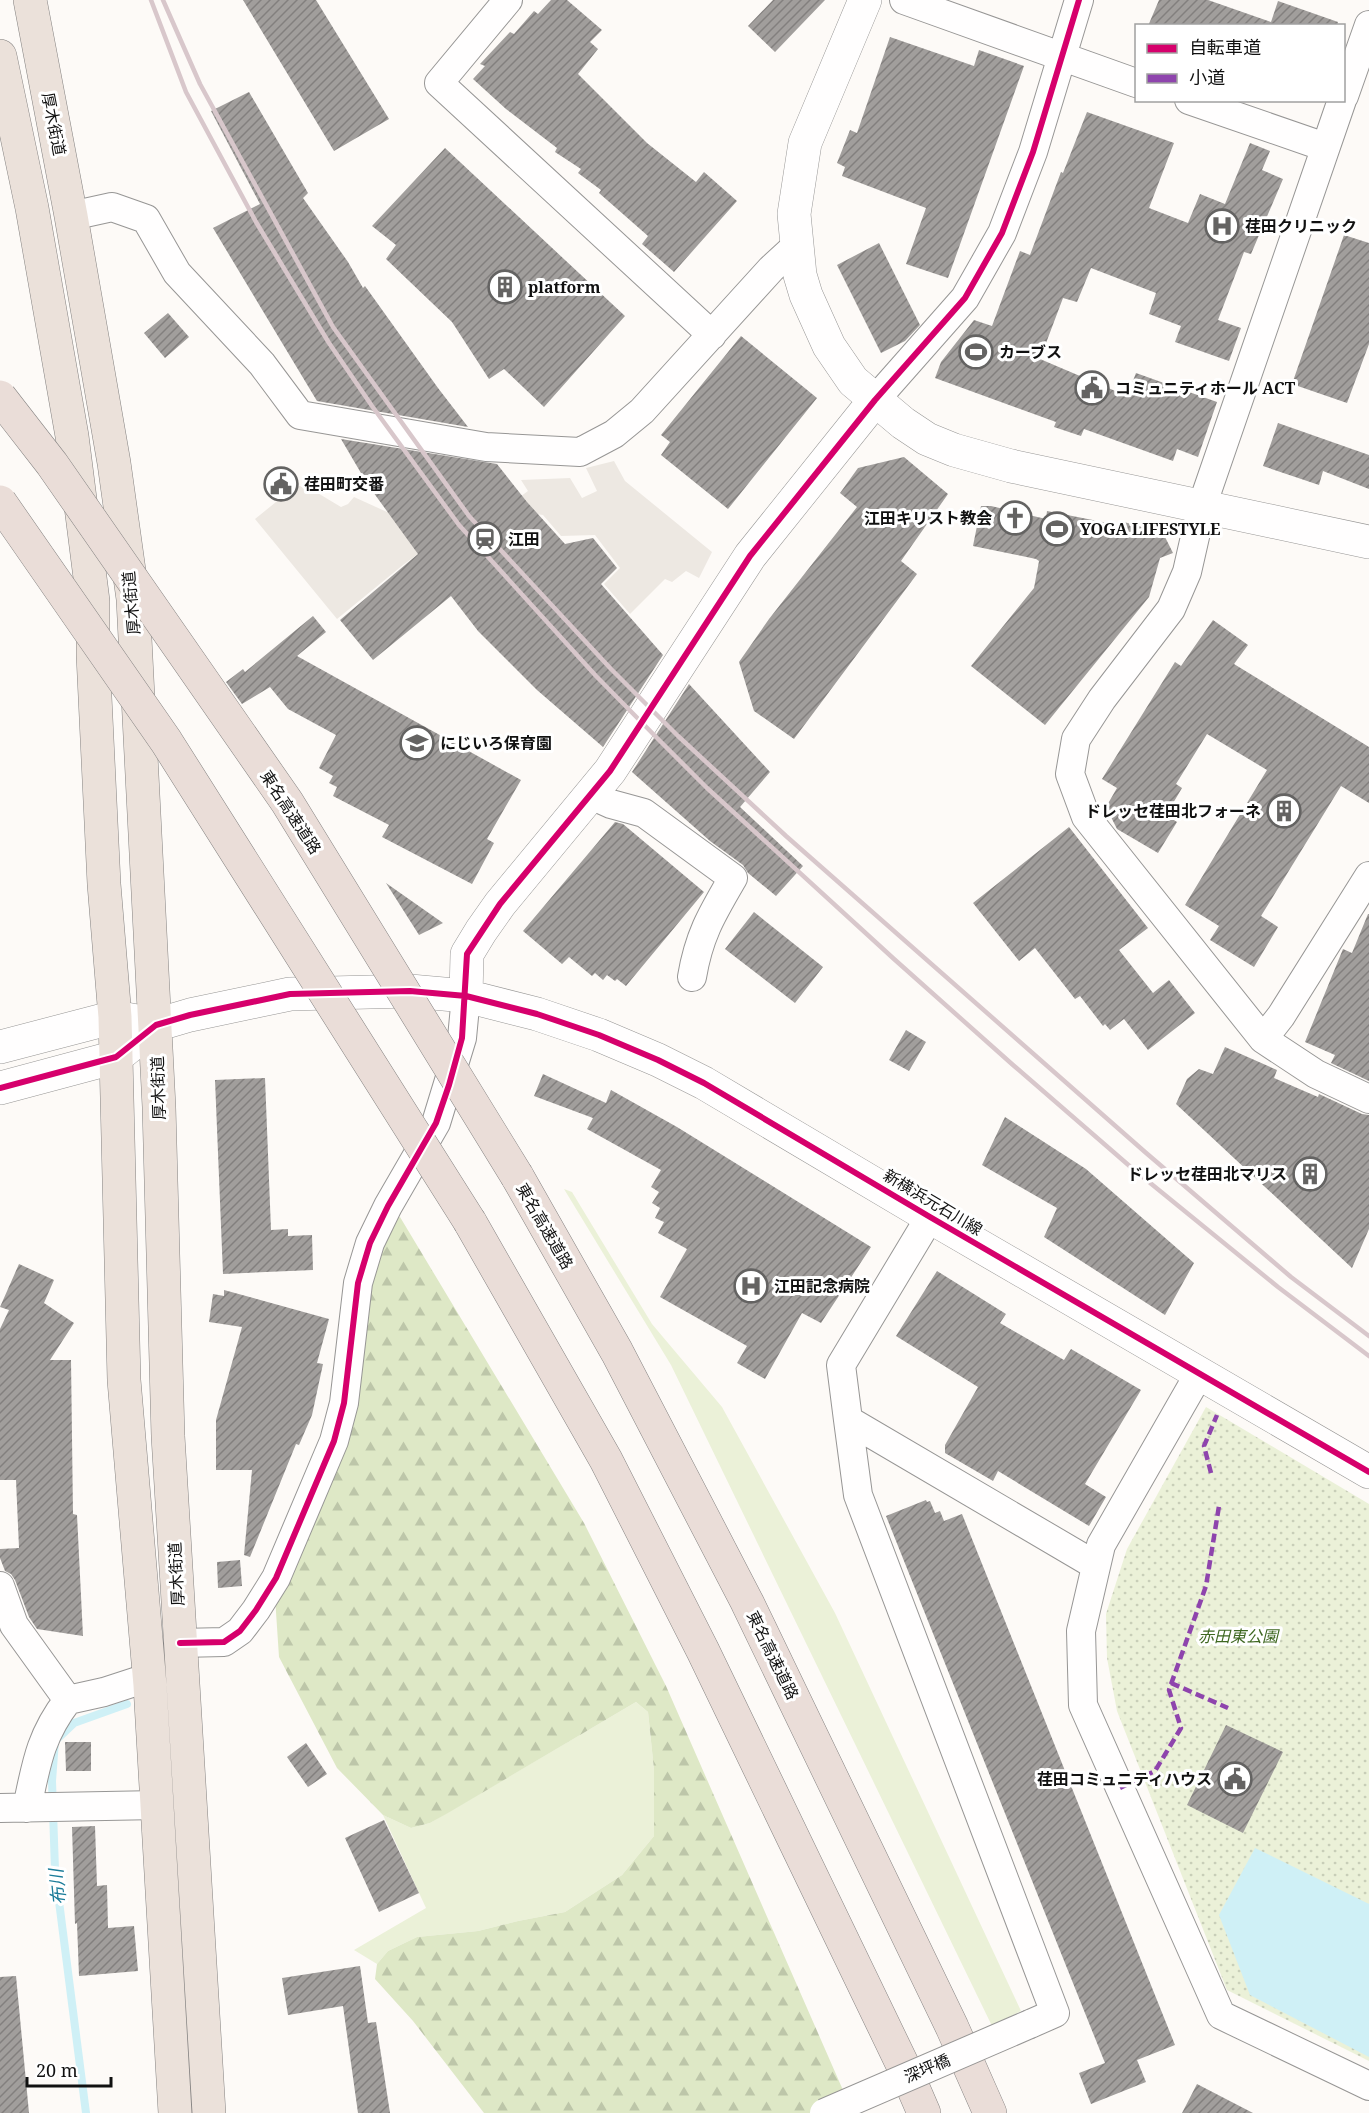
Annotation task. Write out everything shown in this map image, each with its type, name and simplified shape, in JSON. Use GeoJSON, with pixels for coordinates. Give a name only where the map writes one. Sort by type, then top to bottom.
{"type":"FeatureCollection","features":[{"type":"Feature","properties":{"kind":"highway","name":"厚木街道"},"geometry":{"type":"LineString","coordinates":[[30,0],[114,463],[133,599],[156,1025],[168,1436],[209,2113]]}},
{"type":"Feature","properties":{"kind":"highway","name":"厚木街道"},"geometry":{"type":"LineString","coordinates":[[0,56],[32,208],[72,436],[93,601],[93,655],[104,884],[115,1017],[124,1380],[151,1691],[175,2113]]}},
{"type":"Feature","properties":{"kind":"highway","name":"東名高速道路"},"geometry":{"type":"LineString","coordinates":[[0,397],[52,464],[287,802],[517,1176],[617,1352],[747,1602],[952,2027],[990,2113]]}},
{"type":"Feature","properties":{"kind":"highway"},"geometry":{"type":"LineString","coordinates":[[0,502],[166,741],[233,843],[470,1222],[606,1460],[644,1534],[703,1651],[924,2113]]}},
{"type":"Feature","properties":{"kind":"street"},"geometry":{"type":"LineString","coordinates":[[508,0],[439,83],[712,334]]}},
{"type":"Feature","properties":{"kind":"street"},"geometry":{"type":"LineString","coordinates":[[866,0],[805,142],[794,214],[796,246],[806,295],[829,346],[853,381],[919,434],[954,450],[1018,468],[1369,542]]}},
{"type":"Feature","properties":{"kind":"street"},"geometry":{"type":"LineString","coordinates":[[904,0],[1135,82]]}},
{"type":"Feature","properties":{"kind":"street"},"geometry":{"type":"LineString","coordinates":[[182,1671],[240,1631],[256,1610],[276,1578],[334,1441],[344,1403],[358,1283],[370,1243],[388,1206],[436,1123],[462,1038],[467,954],[500,904],[591,795],[617,760],[750,556],[875,400],[965,298],[1002,233],[1033,152],[1079,0]]}},
{"type":"Feature","properties":{"kind":"street"},"geometry":{"type":"LineString","coordinates":[[1345,93],[1369,25]]}},
{"type":"Feature","properties":{"kind":"street"},"geometry":{"type":"LineString","coordinates":[[1195,102],[1325,147]]}},
{"type":"Feature","properties":{"kind":"street"},"geometry":{"type":"LineString","coordinates":[[1341,102],[1202,506],[1187,572],[1171,609],[1102,699],[1076,739],[1070,774],[1086,817],[1263,1039],[1316,1074],[1369,1098]]}},
{"type":"Feature","properties":{"kind":"street"},"geometry":{"type":"LineString","coordinates":[[71,216],[112,207],[146,219],[177,273],[262,364],[300,415],[486,447],[580,452],[614,434],[642,411],[771,269],[796,246]]}},
{"type":"Feature","properties":{"kind":"street"},"geometry":{"type":"LineString","coordinates":[[591,795],[611,804],[644,813],[734,878],[710,918],[700,940],[692,977]]}},
{"type":"Feature","properties":{"kind":"street"},"geometry":{"type":"LineString","coordinates":[[1263,1039],[1281,1016],[1369,876]]}},
{"type":"Feature","properties":{"kind":"street","name":"新横浜元石川線"},"geometry":{"type":"LineString","coordinates":[[156,1025],[190,1015],[290,994],[396,990],[466,996],[537,1014],[599,1035],[658,1060],[751,1109],[930,1217],[1369,1472]]}},
{"type":"Feature","properties":{"kind":"street"},"geometry":{"type":"LineString","coordinates":[[0,1047],[115,1017],[156,1025]]}},
{"type":"Feature","properties":{"kind":"street"},"geometry":{"type":"LineString","coordinates":[[0,1088],[116,1057],[156,1025]]}},
{"type":"Feature","properties":{"kind":"street"},"geometry":{"type":"LineString","coordinates":[[930,1217],[841,1365],[848,1420],[1095,1565]]}},
{"type":"Feature","properties":{"kind":"street"},"geometry":{"type":"LineString","coordinates":[[1199,1374],[1101,1545],[1081,1631],[1083,1705],[1221,2015],[1369,2086]]}},
{"type":"Feature","properties":{"kind":"street","name":"深坪橋"},"geometry":{"type":"LineString","coordinates":[[824,2113],[1055,2013],[858,1495],[848,1420]]}},
{"type":"Feature","properties":{"kind":"street"},"geometry":{"type":"LineString","coordinates":[[0,1586],[14,1625],[68,1700]]}},
{"type":"Feature","properties":{"kind":"street"},"geometry":{"type":"LineString","coordinates":[[151,1691],[104,1692],[68,1700],[53,1720],[43,1741],[20,1808],[158,1805]]}},
{"type":"Feature","properties":{"kind":"green space"},"geometry":{"type":"Polygon","coordinates":[[[564,1189],[572,1192],[652,1324],[722,1407],[835,1613],[1021,2011],[992,2026],[671,1365],[564,1189]]]}},
{"type":"Feature","properties":{"kind":"green space"},"geometry":{"type":"Polygon","coordinates":[[[400,1217],[584,1523],[666,1686],[853,2113],[484,2113],[413,2021],[375,1979],[377,1964],[388,1951],[417,1937],[478,1931],[565,1912],[622,1875],[654,1836],[654,1770],[648,1712],[636,1702],[448,1813],[430,1823],[411,1828],[383,1815],[337,1768],[279,1657],[275,1597],[365,1291],[394,1219],[400,1217]]]}},
{"type":"Feature","properties":{"kind":"green space","name":"赤田東公園"},"geometry":{"type":"Polygon","coordinates":[[[1206,1407],[1369,1504],[1369,2061],[1227,1990],[1117,1711],[1107,1658],[1106,1614],[1127,1549],[1206,1407]]]}},
{"type":"Feature","properties":{"kind":"green space"},"geometry":{"type":"Polygon","coordinates":[[[636,1702],[648,1712],[654,1770],[654,1836],[622,1875],[565,1912],[478,1931],[417,1937],[388,1951],[377,1964],[354,1950],[426,1908],[383,1815],[411,1828],[430,1823],[636,1702]]]}},
{"type":"Feature","properties":{"kind":"shaded area"},"geometry":{"type":"Polygon","coordinates":[[[614,461],[625,481],[712,552],[699,578],[686,571],[672,582],[665,579],[630,614],[604,584],[620,568],[595,535],[561,536],[543,515],[483,506],[403,565],[337,619],[255,519],[297,485],[316,492],[341,507],[348,504],[354,497],[387,512],[430,480],[517,499],[528,491],[521,480],[570,478],[582,498],[597,491],[586,468],[614,461]]]}},
{"type":"Feature","properties":{"kind":"water"},"geometry":{"type":"Polygon","coordinates":[[[1255,1848],[1369,1904],[1369,2057],[1250,1995],[1219,1915],[1255,1848]]]}},
{"type":"Feature","properties":{"kind":"building"},"geometry":{"type":"Polygon","coordinates":[[[243,0],[316,0],[389,119],[334,151],[243,0]]]}},
{"type":"Feature","properties":{"kind":"building"},"geometry":{"type":"Polygon","coordinates":[[[551,0],[567,0],[602,30],[590,42],[598,49],[578,74],[647,143],[696,182],[704,172],[737,201],[674,272],[642,244],[648,236],[599,193],[601,190],[578,173],[581,169],[555,152],[557,148],[506,109],[473,79],[485,66],[480,64],[510,32],[514,34],[534,11],[538,14],[551,0]]]}},
{"type":"Feature","properties":{"kind":"building"},"geometry":{"type":"Polygon","coordinates":[[[773,0],[825,0],[775,52],[748,26],[773,0]]]}},
{"type":"Feature","properties":{"kind":"building"},"geometry":{"type":"Polygon","coordinates":[[[1159,0],[1208,0],[1271,22],[1278,1],[1338,22],[1338,24],[1149,24],[1159,0]]]}},
{"type":"Feature","properties":{"kind":"building"},"geometry":{"type":"Polygon","coordinates":[[[890,37],[974,66],[979,50],[1024,66],[948,278],[906,264],[926,208],[842,176],[845,167],[837,163],[850,130],[857,133],[890,37]]]}},
{"type":"Feature","properties":{"kind":"building"},"geometry":{"type":"Polygon","coordinates":[[[249,92],[308,193],[303,198],[348,262],[363,288],[365,286],[468,427],[317,401],[213,228],[260,204],[211,111],[249,92]]]}},
{"type":"Feature","properties":{"kind":"building"},"geometry":{"type":"Polygon","coordinates":[[[1087,112],[1174,143],[1149,208],[1188,223],[1200,194],[1225,204],[1250,143],[1270,151],[1262,170],[1283,179],[1251,254],[1244,252],[1218,320],[1241,328],[1229,361],[1175,342],[1181,326],[1149,314],[1156,293],[1091,268],[1077,302],[1063,298],[1040,359],[1127,396],[1136,373],[1217,402],[1198,457],[1177,449],[1173,461],[1084,429],[1081,436],[1054,427],[1056,422],[935,378],[941,362],[974,320],[992,326],[1020,251],[1030,255],[1061,172],[1063,173],[1087,112]]]}},
{"type":"Feature","properties":{"kind":"building","name":"platform"},"geometry":{"type":"Polygon","coordinates":[[[445,148],[625,316],[544,407],[504,369],[489,379],[452,322],[386,259],[396,245],[372,226],[445,148]]]}},
{"type":"Feature","properties":{"kind":"building"},"geometry":{"type":"Polygon","coordinates":[[[1344,235],[1369,243],[1369,344],[1347,403],[1292,384],[1344,235]]]}},
{"type":"Feature","properties":{"kind":"building"},"geometry":{"type":"Polygon","coordinates":[[[879,243],[920,325],[905,341],[881,353],[837,265],[879,243]]]}},
{"type":"Feature","properties":{"kind":"building"},"geometry":{"type":"Polygon","coordinates":[[[168,313],[189,337],[165,358],[144,333],[168,313]]]}},
{"type":"Feature","properties":{"kind":"building"},"geometry":{"type":"Polygon","coordinates":[[[741,336],[817,398],[728,509],[661,455],[670,442],[661,435],[741,336]]]}},
{"type":"Feature","properties":{"kind":"building"},"geometry":{"type":"Polygon","coordinates":[[[1278,423],[1369,455],[1369,489],[1323,471],[1319,485],[1263,466],[1278,423]]]}},
{"type":"Feature","properties":{"kind":"building"},"geometry":{"type":"Polygon","coordinates":[[[341,439],[497,464],[565,544],[593,538],[617,568],[601,584],[663,655],[603,747],[537,690],[478,631],[451,596],[373,660],[340,620],[418,554],[368,485],[341,439]]]}},
{"type":"Feature","properties":{"kind":"building"},"geometry":{"type":"Polygon","coordinates":[[[904,457],[948,494],[901,561],[917,574],[794,739],[754,711],[739,662],[769,619],[857,507],[840,493],[858,468],[904,457]]]}},
{"type":"Feature","properties":{"kind":"building","name":"荏田町交番"},"geometry":{"type":"Polygon","coordinates":[[[283,468],[297,485],[279,500],[265,483],[283,468]]]}},
{"type":"Feature","properties":{"kind":"building"},"geometry":{"type":"Polygon","coordinates":[[[981,506],[991,506],[1046,519],[1047,511],[1123,526],[1124,522],[1163,533],[1173,553],[1160,558],[1149,597],[1045,725],[971,666],[1034,588],[1039,561],[973,546],[981,506]]]}},
{"type":"Feature","properties":{"kind":"building"},"geometry":{"type":"Polygon","coordinates":[[[313,616],[326,632],[297,656],[521,780],[487,839],[494,843],[472,884],[382,837],[389,825],[333,796],[337,787],[329,783],[333,776],[319,768],[336,735],[288,709],[270,687],[242,704],[226,682],[243,669],[245,672],[313,616]]]}},
{"type":"Feature","properties":{"kind":"building","name":"ドレッセ荏田北フォーネ"},"geometry":{"type":"Polygon","coordinates":[[[1213,620],[1248,645],[1234,664],[1369,747],[1369,803],[1341,786],[1261,916],[1278,927],[1254,967],[1210,940],[1219,926],[1185,905],[1267,770],[1207,734],[1176,784],[1182,788],[1166,815],[1177,822],[1158,853],[1117,829],[1106,807],[1117,788],[1102,779],[1175,662],[1181,666],[1213,620]]]}},
{"type":"Feature","properties":{"kind":"building"},"geometry":{"type":"Polygon","coordinates":[[[689,684],[770,772],[740,807],[803,866],[776,896],[748,873],[743,865],[710,841],[632,772],[689,684]]]}},
{"type":"Feature","properties":{"kind":"building"},"geometry":{"type":"Polygon","coordinates":[[[615,822],[623,824],[704,892],[626,986],[607,975],[603,980],[595,973],[592,976],[569,957],[562,964],[523,931],[615,822]]]}},
{"type":"Feature","properties":{"kind":"building"},"geometry":{"type":"Polygon","coordinates":[[[1069,827],[1148,928],[1119,950],[1153,993],[1169,980],[1195,1013],[1148,1050],[1124,1019],[1110,1030],[1105,1024],[1103,1026],[1080,996],[1075,999],[1035,948],[1019,961],[973,903],[1069,827]]]}},
{"type":"Feature","properties":{"kind":"building"},"geometry":{"type":"Polygon","coordinates":[[[386,883],[443,923],[419,935],[386,883]]]}},
{"type":"Feature","properties":{"kind":"building"},"geometry":{"type":"Polygon","coordinates":[[[754,912],[823,967],[795,1003],[725,949],[754,912]]]}},
{"type":"Feature","properties":{"kind":"building"},"geometry":{"type":"Polygon","coordinates":[[[1368,914],[1369,1081],[1331,1063],[1335,1055],[1305,1042],[1343,949],[1352,953],[1368,914]]]}},
{"type":"Feature","properties":{"kind":"building"},"geometry":{"type":"Polygon","coordinates":[[[906,1030],[926,1042],[909,1071],[889,1060],[906,1030]]]}},
{"type":"Feature","properties":{"kind":"building","name":"ドレッセ荏田北マリス"},"geometry":{"type":"Polygon","coordinates":[[[1225,1047],[1277,1070],[1274,1078],[1369,1115],[1369,1229],[1352,1268],[1176,1104],[1187,1079],[1199,1069],[1213,1074],[1225,1047]]]}},
{"type":"Feature","properties":{"kind":"building"},"geometry":{"type":"Polygon","coordinates":[[[543,1074],[606,1103],[611,1090],[677,1127],[871,1247],[821,1323],[802,1313],[765,1379],[737,1363],[747,1346],[660,1297],[687,1249],[658,1233],[664,1222],[655,1218],[660,1208],[652,1203],[659,1192],[651,1187],[661,1170],[587,1129],[593,1118],[534,1096],[543,1074]]]}},
{"type":"Feature","properties":{"kind":"building"},"geometry":{"type":"Polygon","coordinates":[[[265,1078],[271,1230],[288,1229],[288,1236],[312,1235],[313,1270],[223,1274],[215,1080],[265,1078]]]}},
{"type":"Feature","properties":{"kind":"building"},"geometry":{"type":"Polygon","coordinates":[[[1005,1117],[1086,1169],[1194,1263],[1165,1315],[1044,1237],[1057,1208],[982,1165],[1005,1117]]]}},
{"type":"Feature","properties":{"kind":"building"},"geometry":{"type":"Polygon","coordinates":[[[19,1264],[54,1280],[44,1303],[74,1323],[50,1360],[71,1360],[73,1514],[77,1515],[83,1636],[37,1629],[29,1617],[15,1580],[5,1571],[0,1558],[0,1549],[19,1548],[16,1480],[0,1480],[0,1329],[9,1310],[0,1307],[19,1264]]]}},
{"type":"Feature","properties":{"kind":"building"},"geometry":{"type":"Polygon","coordinates":[[[937,1271],[1006,1314],[1000,1323],[1064,1360],[1071,1349],[1141,1390],[1085,1484],[1106,1497],[1089,1526],[998,1471],[993,1481],[945,1453],[945,1445],[978,1387],[896,1336],[937,1271]]]}},
{"type":"Feature","properties":{"kind":"building"},"geometry":{"type":"Polygon","coordinates":[[[224,1290],[329,1319],[317,1363],[323,1364],[312,1415],[299,1445],[296,1444],[250,1557],[244,1555],[252,1470],[216,1470],[216,1420],[242,1327],[209,1322],[213,1294],[224,1296],[224,1290]]]}},
{"type":"Feature","properties":{"kind":"building"},"geometry":{"type":"Polygon","coordinates":[[[926,1500],[930,1501],[935,1513],[940,1511],[944,1521],[962,1514],[1175,2045],[1137,2060],[1146,2082],[1091,2104],[1079,2073],[1105,2063],[886,1516],[926,1500]]]}},
{"type":"Feature","properties":{"kind":"building"},"geometry":{"type":"Polygon","coordinates":[[[240,1560],[242,1586],[218,1588],[217,1562],[240,1560]]]}},
{"type":"Feature","properties":{"kind":"building","name":"荏田コミュニティハウス"},"geometry":{"type":"Polygon","coordinates":[[[1226,1725],[1283,1752],[1243,1833],[1187,1805],[1226,1725]]]}},
{"type":"Feature","properties":{"kind":"building"},"geometry":{"type":"Polygon","coordinates":[[[65,1742],[91,1742],[91,1771],[66,1771],[65,1742]]]}},
{"type":"Feature","properties":{"kind":"building"},"geometry":{"type":"Polygon","coordinates":[[[306,1743],[327,1774],[308,1787],[287,1757],[306,1743]]]}},
{"type":"Feature","properties":{"kind":"building"},"geometry":{"type":"Polygon","coordinates":[[[384,1820],[419,1893],[379,1912],[345,1838],[384,1820]]]}},
{"type":"Feature","properties":{"kind":"building"},"geometry":{"type":"Polygon","coordinates":[[[95,1826],[97,1886],[107,1885],[108,1928],[134,1926],[138,1971],[79,1976],[72,1827],[95,1826]]]}},
{"type":"Feature","properties":{"kind":"building"},"geometry":{"type":"Polygon","coordinates":[[[360,1966],[368,2023],[376,2022],[390,2113],[358,2113],[343,2006],[288,2015],[282,1978],[360,1966]]]}},
{"type":"Feature","properties":{"kind":"building"},"geometry":{"type":"Polygon","coordinates":[[[16,1976],[29,2113],[0,2113],[0,1977],[16,1976]]]}},
{"type":"Feature","properties":{"kind":"building"},"geometry":{"type":"Polygon","coordinates":[[[1197,2084],[1253,2113],[1182,2113],[1197,2084]]]}},
{"type":"Feature","properties":{"kind":"waterway","name":"布川"},"geometry":{"type":"LineString","coordinates":[[86,2113],[55,1870],[52,1781],[55,1741],[74,1723],[127,1704]]}},
{"type":"Feature","properties":{"kind":"railway"},"geometry":{"type":"LineString","coordinates":[[151,0],[186,92],[256,222],[329,343],[459,525],[596,676],[707,788],[894,959],[1133,1169],[1278,1287],[1369,1356]]}},
{"type":"Feature","properties":{"kind":"railway"},"geometry":{"type":"LineString","coordinates":[[163,0],[200,84],[333,327],[469,516],[611,669],[678,736],[786,836],[1145,1152],[1291,1277],[1369,1336]]}},
{"type":"Feature","properties":{"kind":"marked path"},"geometry":{"type":"LineString","coordinates":[[1211,1473],[1204,1446],[1217,1415]]}},
{"type":"Feature","properties":{"kind":"marked path"},"geometry":{"type":"LineString","coordinates":[[1120,1788],[1155,1771],[1181,1728],[1169,1690],[1206,1586],[1219,1506]]}},
{"type":"Feature","properties":{"kind":"marked path"},"geometry":{"type":"LineString","coordinates":[[1171,1683],[1228,1708]]}},
{"type":"Feature","properties":{"kind":"cycle path"},"geometry":{"type":"LineString","coordinates":[[180,1643],[224,1642],[240,1631],[276,1578],[334,1441],[344,1403],[358,1283],[370,1243],[388,1206],[436,1123],[449,1085],[462,1038],[467,954],[500,904],[610,771],[750,556],[875,400],[965,298],[1002,233],[1033,152],[1079,0]]}},
{"type":"Feature","properties":{"kind":"cycle path"},"geometry":{"type":"LineString","coordinates":[[0,1088],[116,1057],[156,1025],[190,1015],[290,994],[410,991],[466,996],[537,1014],[599,1035],[704,1083],[1369,1472]]}},
{"type":"Feature","properties":{"kind":"place","name":"荏田クリニック"},"geometry":{"type":"Point","coordinates":[1222,226]}},
{"type":"Feature","properties":{"kind":"place","name":"platform"},"geometry":{"type":"Point","coordinates":[505,287]}},
{"type":"Feature","properties":{"kind":"place","name":"カーブス"},"geometry":{"type":"Point","coordinates":[976,352]}},
{"type":"Feature","properties":{"kind":"place","name":"コミュニティホール ACT"},"geometry":{"type":"Point","coordinates":[1092,388]}},
{"type":"Feature","properties":{"kind":"place","name":"荏田町交番"},"geometry":{"type":"Point","coordinates":[281,484]}},
{"type":"Feature","properties":{"kind":"place","name":"江田キリスト教会"},"geometry":{"type":"Point","coordinates":[1015,518]}},
{"type":"Feature","properties":{"kind":"place","name":"YOGA LIFESTYLE"},"geometry":{"type":"Point","coordinates":[1057,529]}},
{"type":"Feature","properties":{"kind":"place","name":"江田"},"geometry":{"type":"Point","coordinates":[485,539]}},
{"type":"Feature","properties":{"kind":"place","name":"にじいろ保育園"},"geometry":{"type":"Point","coordinates":[417,743]}},
{"type":"Feature","properties":{"kind":"place","name":"ドレッセ荏田北フォーネ"},"geometry":{"type":"Point","coordinates":[1284,811]}},
{"type":"Feature","properties":{"kind":"place","name":"ドレッセ荏田北マリス"},"geometry":{"type":"Point","coordinates":[1310,1174]}},
{"type":"Feature","properties":{"kind":"place","name":"江田記念病院"},"geometry":{"type":"Point","coordinates":[751,1286]}},
{"type":"Feature","properties":{"kind":"place","name":"荏田コミュニティハウス"},"geometry":{"type":"Point","coordinates":[1235,1779]}}]}
